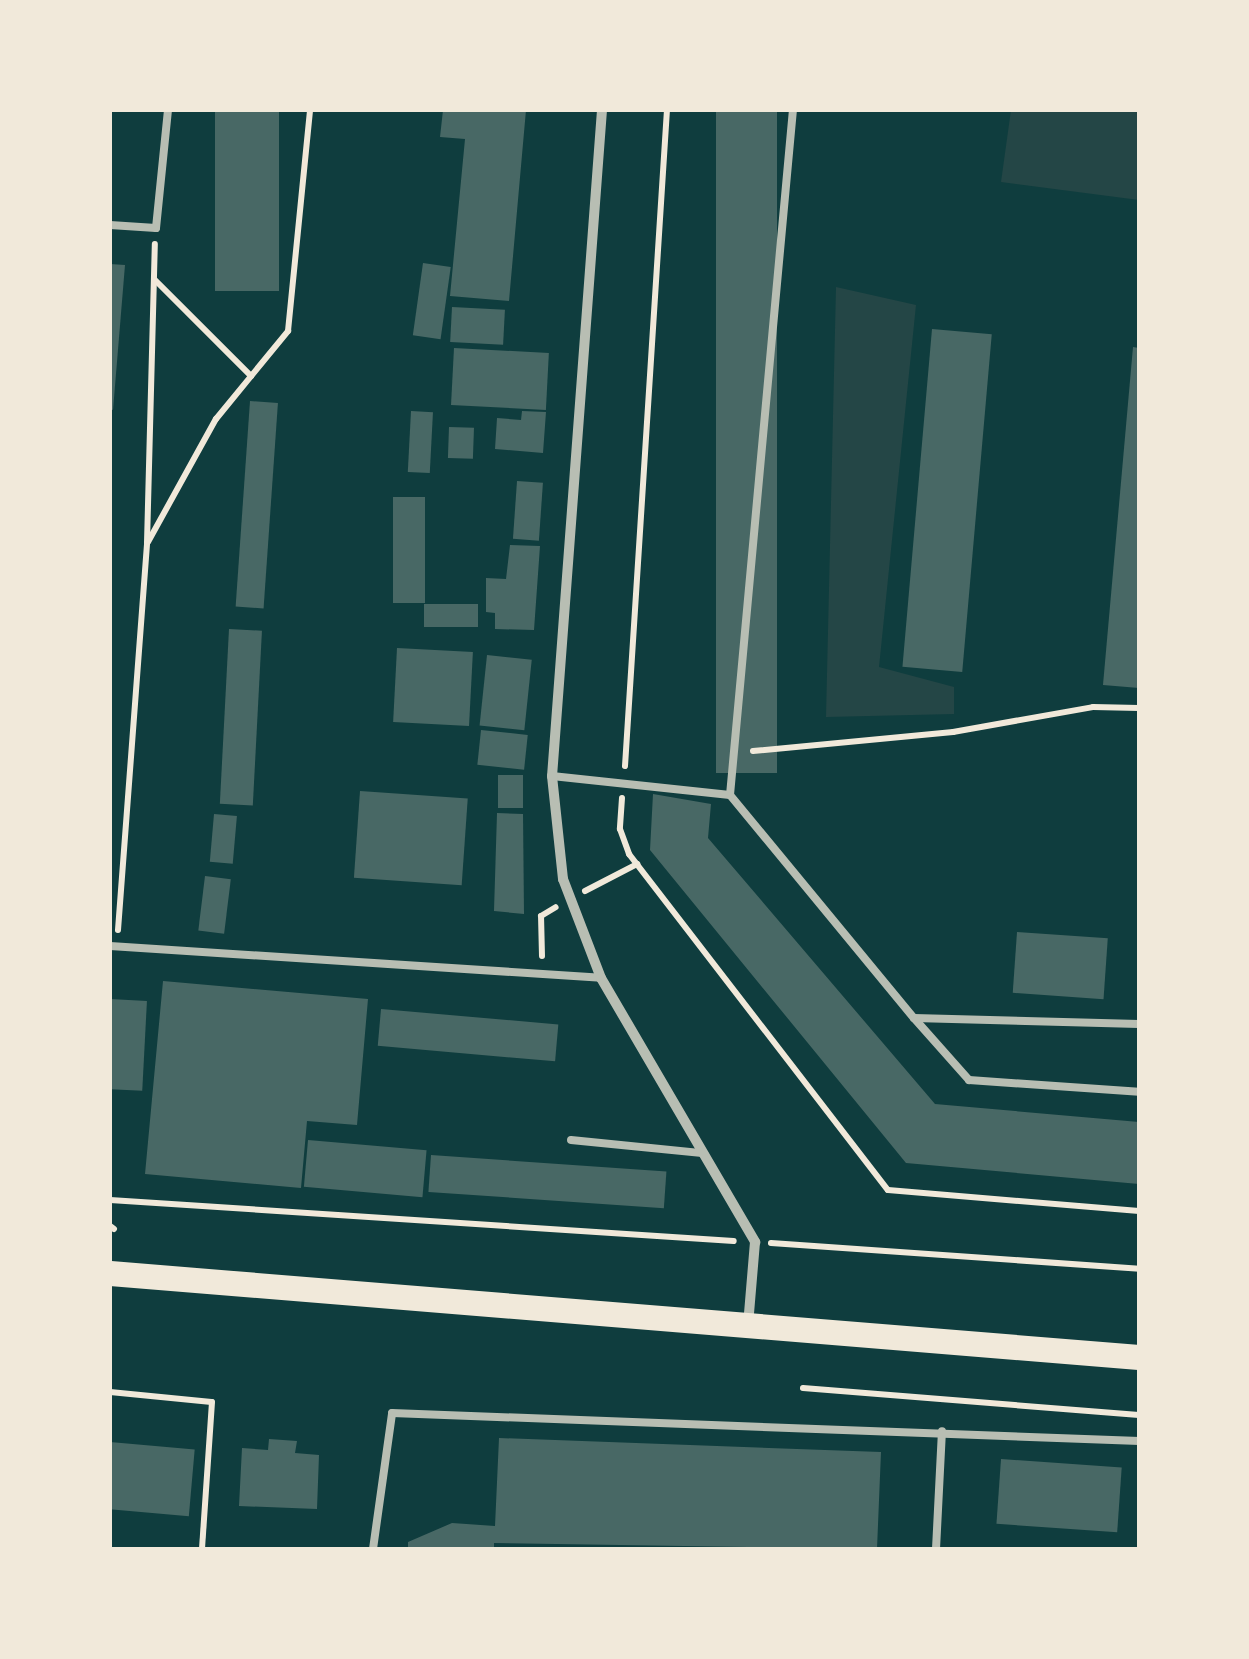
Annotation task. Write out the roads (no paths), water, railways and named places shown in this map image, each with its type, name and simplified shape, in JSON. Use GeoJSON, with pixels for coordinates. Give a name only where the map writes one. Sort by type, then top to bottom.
{"type":"FeatureCollection","features":[{"type":"Feature","properties":{"kind":"main road"},"geometry":{"type":"LineString","coordinates":[[110,1273],[1139,1357]]}},
{"type":"Feature","properties":{"kind":"street"},"geometry":{"type":"LineString","coordinates":[[602,110],[552,776],[571,898],[601,978],[754,1242],[748,1327]]}},
{"type":"Feature","properties":{"kind":"lane"},"geometry":{"type":"LineString","coordinates":[[110,225],[156,228],[168,110]]}},
{"type":"Feature","properties":{"kind":"lane"},"geometry":{"type":"LineString","coordinates":[[730,795],[793,110]]}},
{"type":"Feature","properties":{"kind":"lane"},"geometry":{"type":"LineString","coordinates":[[552,776],[730,795],[969,1080],[1139,1092]]}},
{"type":"Feature","properties":{"kind":"lane"},"geometry":{"type":"LineString","coordinates":[[114,946],[601,978]]}},
{"type":"Feature","properties":{"kind":"lane"},"geometry":{"type":"LineString","coordinates":[[914,1018],[1139,1024]]}},
{"type":"Feature","properties":{"kind":"lane"},"geometry":{"type":"LineString","coordinates":[[571,1140],[702,1153]]}},
{"type":"Feature","properties":{"kind":"lane"},"geometry":{"type":"LineString","coordinates":[[373,1549],[392,1413],[942,1430],[1139,1441]]}},
{"type":"Feature","properties":{"kind":"lane"},"geometry":{"type":"LineString","coordinates":[[936,1549],[942,1430]]}}]}
